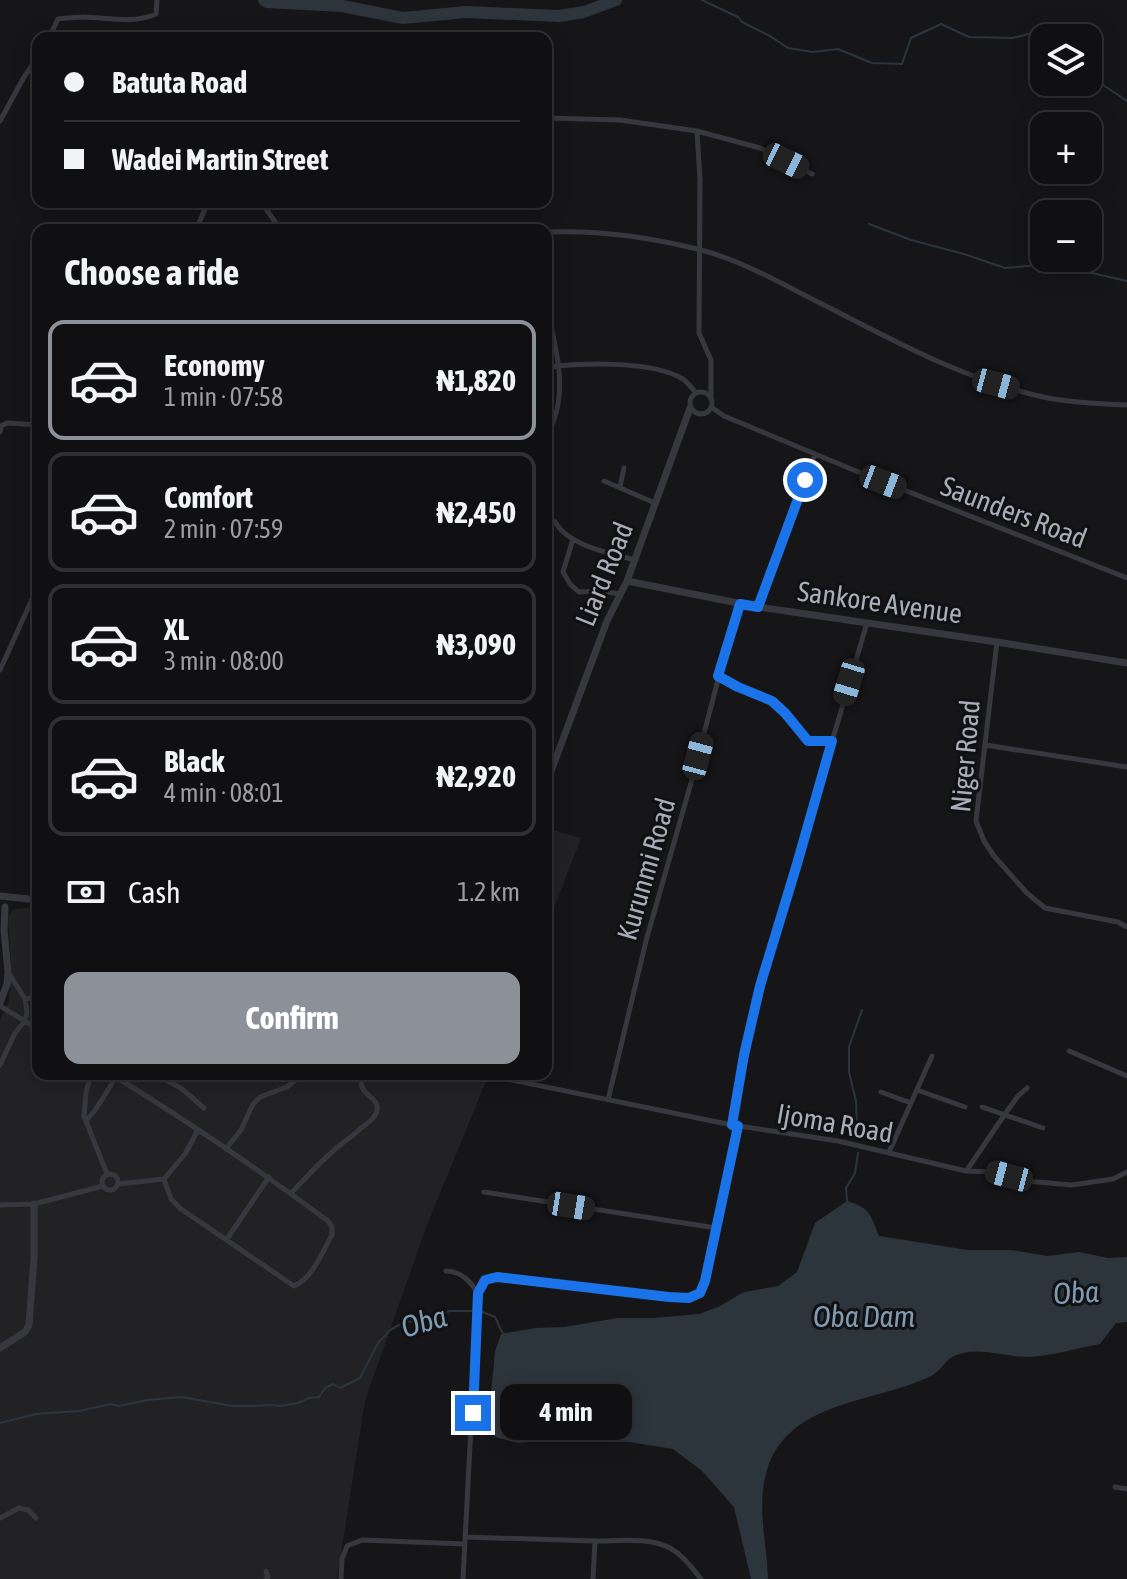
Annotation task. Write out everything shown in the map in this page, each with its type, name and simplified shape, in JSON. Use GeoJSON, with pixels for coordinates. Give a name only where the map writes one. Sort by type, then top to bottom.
{"type":"FeatureCollection","features":[{"type":"Feature","properties":{"kind":"street"},"geometry":{"type":"LineString","coordinates":[[52,32],[58,19],[145,19],[156,14],[157,0]]}},
{"type":"Feature","properties":{"kind":"street"},"geometry":{"type":"LineString","coordinates":[[0,121],[32,66]]}},
{"type":"Feature","properties":{"kind":"street"},"geometry":{"type":"LineString","coordinates":[[552,118],[620,120],[697,131],[760,148],[812,174]]}},
{"type":"Feature","properties":{"kind":"street"},"geometry":{"type":"LineString","coordinates":[[697,131],[700,180],[699,333],[711,360],[711,384],[711,407],[699,415],[690,408],[690,398],[711,384]]}},
{"type":"Feature","properties":{"kind":"street"},"geometry":{"type":"LineString","coordinates":[[552,232],[596,233],[698,249],[779,282],[925,356],[996,384],[1048,398],[1127,405]]}},
{"type":"Feature","properties":{"kind":"street"},"geometry":{"type":"LineString","coordinates":[[552,331],[560,366],[558,402],[552,423]]}},
{"type":"Feature","properties":{"kind":"street"},"geometry":{"type":"LineString","coordinates":[[552,367],[602,364],[653,369],[686,381],[711,399]]}},
{"type":"Feature","properties":{"kind":"street","name":"Saunders Road"},"geometry":{"type":"LineString","coordinates":[[711,407],[724,416],[815,454],[1127,578]]}},
{"type":"Feature","properties":{"kind":"street","name":"Liard Road"},"geometry":{"type":"LineString","coordinates":[[552,767],[602,635],[627,581],[690,408]]}},
{"type":"Feature","properties":{"kind":"street"},"geometry":{"type":"LineString","coordinates":[[0,432],[1,426],[7,423],[32,425]]}},
{"type":"Feature","properties":{"kind":"street"},"geometry":{"type":"LineString","coordinates":[[758,607],[815,454]]}},
{"type":"Feature","properties":{"kind":"street"},"geometry":{"type":"LineString","coordinates":[[620,487],[624,468]]}},
{"type":"Feature","properties":{"kind":"street"},"geometry":{"type":"LineString","coordinates":[[604,481],[655,503]]}},
{"type":"Feature","properties":{"kind":"street"},"geometry":{"type":"LineString","coordinates":[[555,522],[564,534],[585,545],[634,560]]}},
{"type":"Feature","properties":{"kind":"street"},"geometry":{"type":"LineString","coordinates":[[573,539],[563,572],[570,584],[579,592],[620,594]]}},
{"type":"Feature","properties":{"kind":"street","name":"Sankore Avenue"},"geometry":{"type":"LineString","coordinates":[[627,581],[758,607],[1127,663]]}},
{"type":"Feature","properties":{"kind":"street"},"geometry":{"type":"LineString","coordinates":[[0,670],[32,599]]}},
{"type":"Feature","properties":{"kind":"street","name":"Kurunmi Road"},"geometry":{"type":"LineString","coordinates":[[608,1100],[646,941],[740,604]]}},
{"type":"Feature","properties":{"kind":"street"},"geometry":{"type":"LineString","coordinates":[[463,1579],[478,1293],[485,1280],[497,1277],[689,1298],[700,1293],[716,1228],[735,1126],[744,1055],[760,986],[867,623]]}},
{"type":"Feature","properties":{"kind":"street","name":"Niger Road"},"geometry":{"type":"LineString","coordinates":[[997,642],[976,821],[984,841],[1027,893],[1045,908],[1118,922],[1127,927]]}},
{"type":"Feature","properties":{"kind":"street"},"geometry":{"type":"LineString","coordinates":[[718,676],[772,701],[808,741],[832,741]]}},
{"type":"Feature","properties":{"kind":"street"},"geometry":{"type":"LineString","coordinates":[[985,745],[1127,767]]}},
{"type":"Feature","properties":{"kind":"street"},"geometry":{"type":"LineString","coordinates":[[0,897],[32,899]]}},
{"type":"Feature","properties":{"kind":"street"},"geometry":{"type":"LineString","coordinates":[[0,897],[5,901],[8,972],[0,1004],[32,1025]]}},
{"type":"Feature","properties":{"kind":"street"},"geometry":{"type":"LineString","coordinates":[[3,907],[25,898]]}},
{"type":"Feature","properties":{"kind":"street"},"geometry":{"type":"LineString","coordinates":[[0,921],[4,930]]}},
{"type":"Feature","properties":{"kind":"street"},"geometry":{"type":"LineString","coordinates":[[0,1065],[27,1012],[25,999],[8,972]]}},
{"type":"Feature","properties":{"kind":"street"},"geometry":{"type":"LineString","coordinates":[[25,999],[32,998]]}},
{"type":"Feature","properties":{"kind":"street"},"geometry":{"type":"LineString","coordinates":[[1069,1051],[1127,1076]]}},
{"type":"Feature","properties":{"kind":"street"},"geometry":{"type":"LineString","coordinates":[[889,1152],[932,1056]]}},
{"type":"Feature","properties":{"kind":"street"},"geometry":{"type":"LineString","coordinates":[[89,1080],[84,1116],[107,1174]]}},
{"type":"Feature","properties":{"kind":"street"},"geometry":{"type":"LineString","coordinates":[[86,1121],[112,1080]]}},
{"type":"Feature","properties":{"kind":"street"},"geometry":{"type":"LineString","coordinates":[[120,1080],[291,1193],[328,1221],[332,1235],[307,1277],[294,1286],[181,1209],[171,1199],[164,1179]]}},
{"type":"Feature","properties":{"kind":"street"},"geometry":{"type":"LineString","coordinates":[[166,1080],[181,1088],[204,1108]]}},
{"type":"Feature","properties":{"kind":"street"},"geometry":{"type":"LineString","coordinates":[[226,1149],[260,1097],[287,1087],[295,1080]]}},
{"type":"Feature","properties":{"kind":"street"},"geometry":{"type":"LineString","coordinates":[[291,1193],[375,1115],[375,1101],[363,1091],[361,1080]]}},
{"type":"Feature","properties":{"kind":"street","name":"Ijoma Road"},"geometry":{"type":"LineString","coordinates":[[534,1080],[608,1100],[735,1126],[838,1141],[966,1171],[993,1172],[1026,1181],[1072,1185],[1113,1179],[1127,1172]]}},
{"type":"Feature","properties":{"kind":"street"},"geometry":{"type":"LineString","coordinates":[[966,1171],[1027,1088]]}},
{"type":"Feature","properties":{"kind":"street"},"geometry":{"type":"LineString","coordinates":[[917,1090],[965,1107]]}},
{"type":"Feature","properties":{"kind":"street"},"geometry":{"type":"LineString","coordinates":[[881,1092],[911,1103]]}},
{"type":"Feature","properties":{"kind":"street"},"geometry":{"type":"LineString","coordinates":[[982,1107],[1043,1128]]}},
{"type":"Feature","properties":{"kind":"street"},"geometry":{"type":"LineString","coordinates":[[0,1205],[34,1204],[103,1186],[110,1190],[118,1184],[164,1179],[185,1154],[198,1130]]}},
{"type":"Feature","properties":{"kind":"street"},"geometry":{"type":"LineString","coordinates":[[107,1174],[117,1176],[118,1184]]}},
{"type":"Feature","properties":{"kind":"street"},"geometry":{"type":"LineString","coordinates":[[103,1186],[103,1178],[107,1174]]}},
{"type":"Feature","properties":{"kind":"street"},"geometry":{"type":"LineString","coordinates":[[227,1239],[269,1177]]}},
{"type":"Feature","properties":{"kind":"street"},"geometry":{"type":"LineString","coordinates":[[484,1192],[716,1228]]}},
{"type":"Feature","properties":{"kind":"street"},"geometry":{"type":"LineString","coordinates":[[0,1348],[25,1332],[29,1325],[34,1204]]}},
{"type":"Feature","properties":{"kind":"street"},"geometry":{"type":"LineString","coordinates":[[446,1271],[460,1274],[478,1293]]}},
{"type":"Feature","properties":{"kind":"street"},"geometry":{"type":"LineString","coordinates":[[1115,1487],[1127,1489]]}},
{"type":"Feature","properties":{"kind":"street"},"geometry":{"type":"LineString","coordinates":[[0,1518],[19,1508],[28,1510],[36,1518]]}},
{"type":"Feature","properties":{"kind":"street"},"geometry":{"type":"LineString","coordinates":[[341,1579],[342,1559],[347,1546],[362,1540],[651,1542],[669,1548],[682,1557],[701,1579]]}},
{"type":"Feature","properties":{"kind":"street"},"geometry":{"type":"LineString","coordinates":[[593,1579],[595,1541]]}},
{"type":"Feature","properties":{"kind":"street"},"geometry":{"type":"LineString","coordinates":[[266,1571],[266,1579]]}},
{"type":"Feature","properties":{"kind":"shaded area"},"geometry":{"type":"Polygon","coordinates":[[[552,830],[581,838],[552,913],[552,830]]]}},
{"type":"Feature","properties":{"kind":"shaded area"},"geometry":{"type":"Polygon","coordinates":[[[32,908],[32,1080],[487,1080],[427,1225],[365,1401],[337,1579],[0,1579],[0,1019],[9,1001],[11,963],[8,916],[14,909],[32,908]]]}},
{"type":"Feature","properties":{"kind":"water","name":"Oba Dam"},"geometry":{"type":"Polygon","coordinates":[[[847,1201],[869,1213],[879,1236],[968,1250],[1011,1250],[1047,1256],[1079,1252],[1108,1258],[1127,1257],[1127,1322],[1116,1323],[1100,1344],[1055,1354],[1019,1357],[974,1352],[956,1355],[931,1376],[832,1408],[792,1431],[777,1448],[764,1484],[762,1511],[768,1579],[751,1579],[734,1507],[702,1471],[673,1449],[629,1442],[548,1440],[519,1443],[495,1437],[489,1414],[495,1352],[501,1334],[618,1318],[699,1314],[744,1292],[778,1286],[797,1272],[815,1223],[847,1201]]]}},
{"type":"Feature","properties":{"kind":"waterway"},"geometry":{"type":"LineString","coordinates":[[264,0],[342,6],[403,18],[466,12],[559,16],[584,12],[616,0]]}},
{"type":"Feature","properties":{"kind":"waterway"},"geometry":{"type":"LineString","coordinates":[[702,0],[738,17],[788,48],[813,52],[838,49],[872,63],[902,64],[911,38],[941,24],[969,37],[1013,38],[1030,33]]}},
{"type":"Feature","properties":{"kind":"waterway"},"geometry":{"type":"LineString","coordinates":[[1102,84],[1127,101]]}},
{"type":"Feature","properties":{"kind":"waterway"},"geometry":{"type":"LineString","coordinates":[[869,224],[1005,268],[1052,264],[1127,281]]}},
{"type":"Feature","properties":{"kind":"waterway"},"geometry":{"type":"LineString","coordinates":[[857,1133],[849,1047],[862,1010]]}},
{"type":"Feature","properties":{"kind":"waterway"},"geometry":{"type":"LineString","coordinates":[[847,1201],[846,1188],[855,1173],[858,1153]]}},
{"type":"Feature","properties":{"kind":"waterway","name":"Oba"},"geometry":{"type":"LineString","coordinates":[[0,1423],[36,1414],[182,1397],[232,1406],[298,1403],[319,1397],[325,1388],[333,1384],[340,1388],[360,1378],[378,1343],[390,1330],[450,1311],[480,1311],[495,1317],[506,1335]]}},
{"type":"Feature","properties":{"kind":"route"},"geometry":{"type":"LineString","coordinates":[[473,1413],[478,1293],[485,1280],[497,1277],[689,1298],[700,1293],[705,1281],[738,1126],[732,1125],[760,986],[832,741],[808,741],[772,701],[718,676],[740,604],[758,607],[805,480]]}}]}
